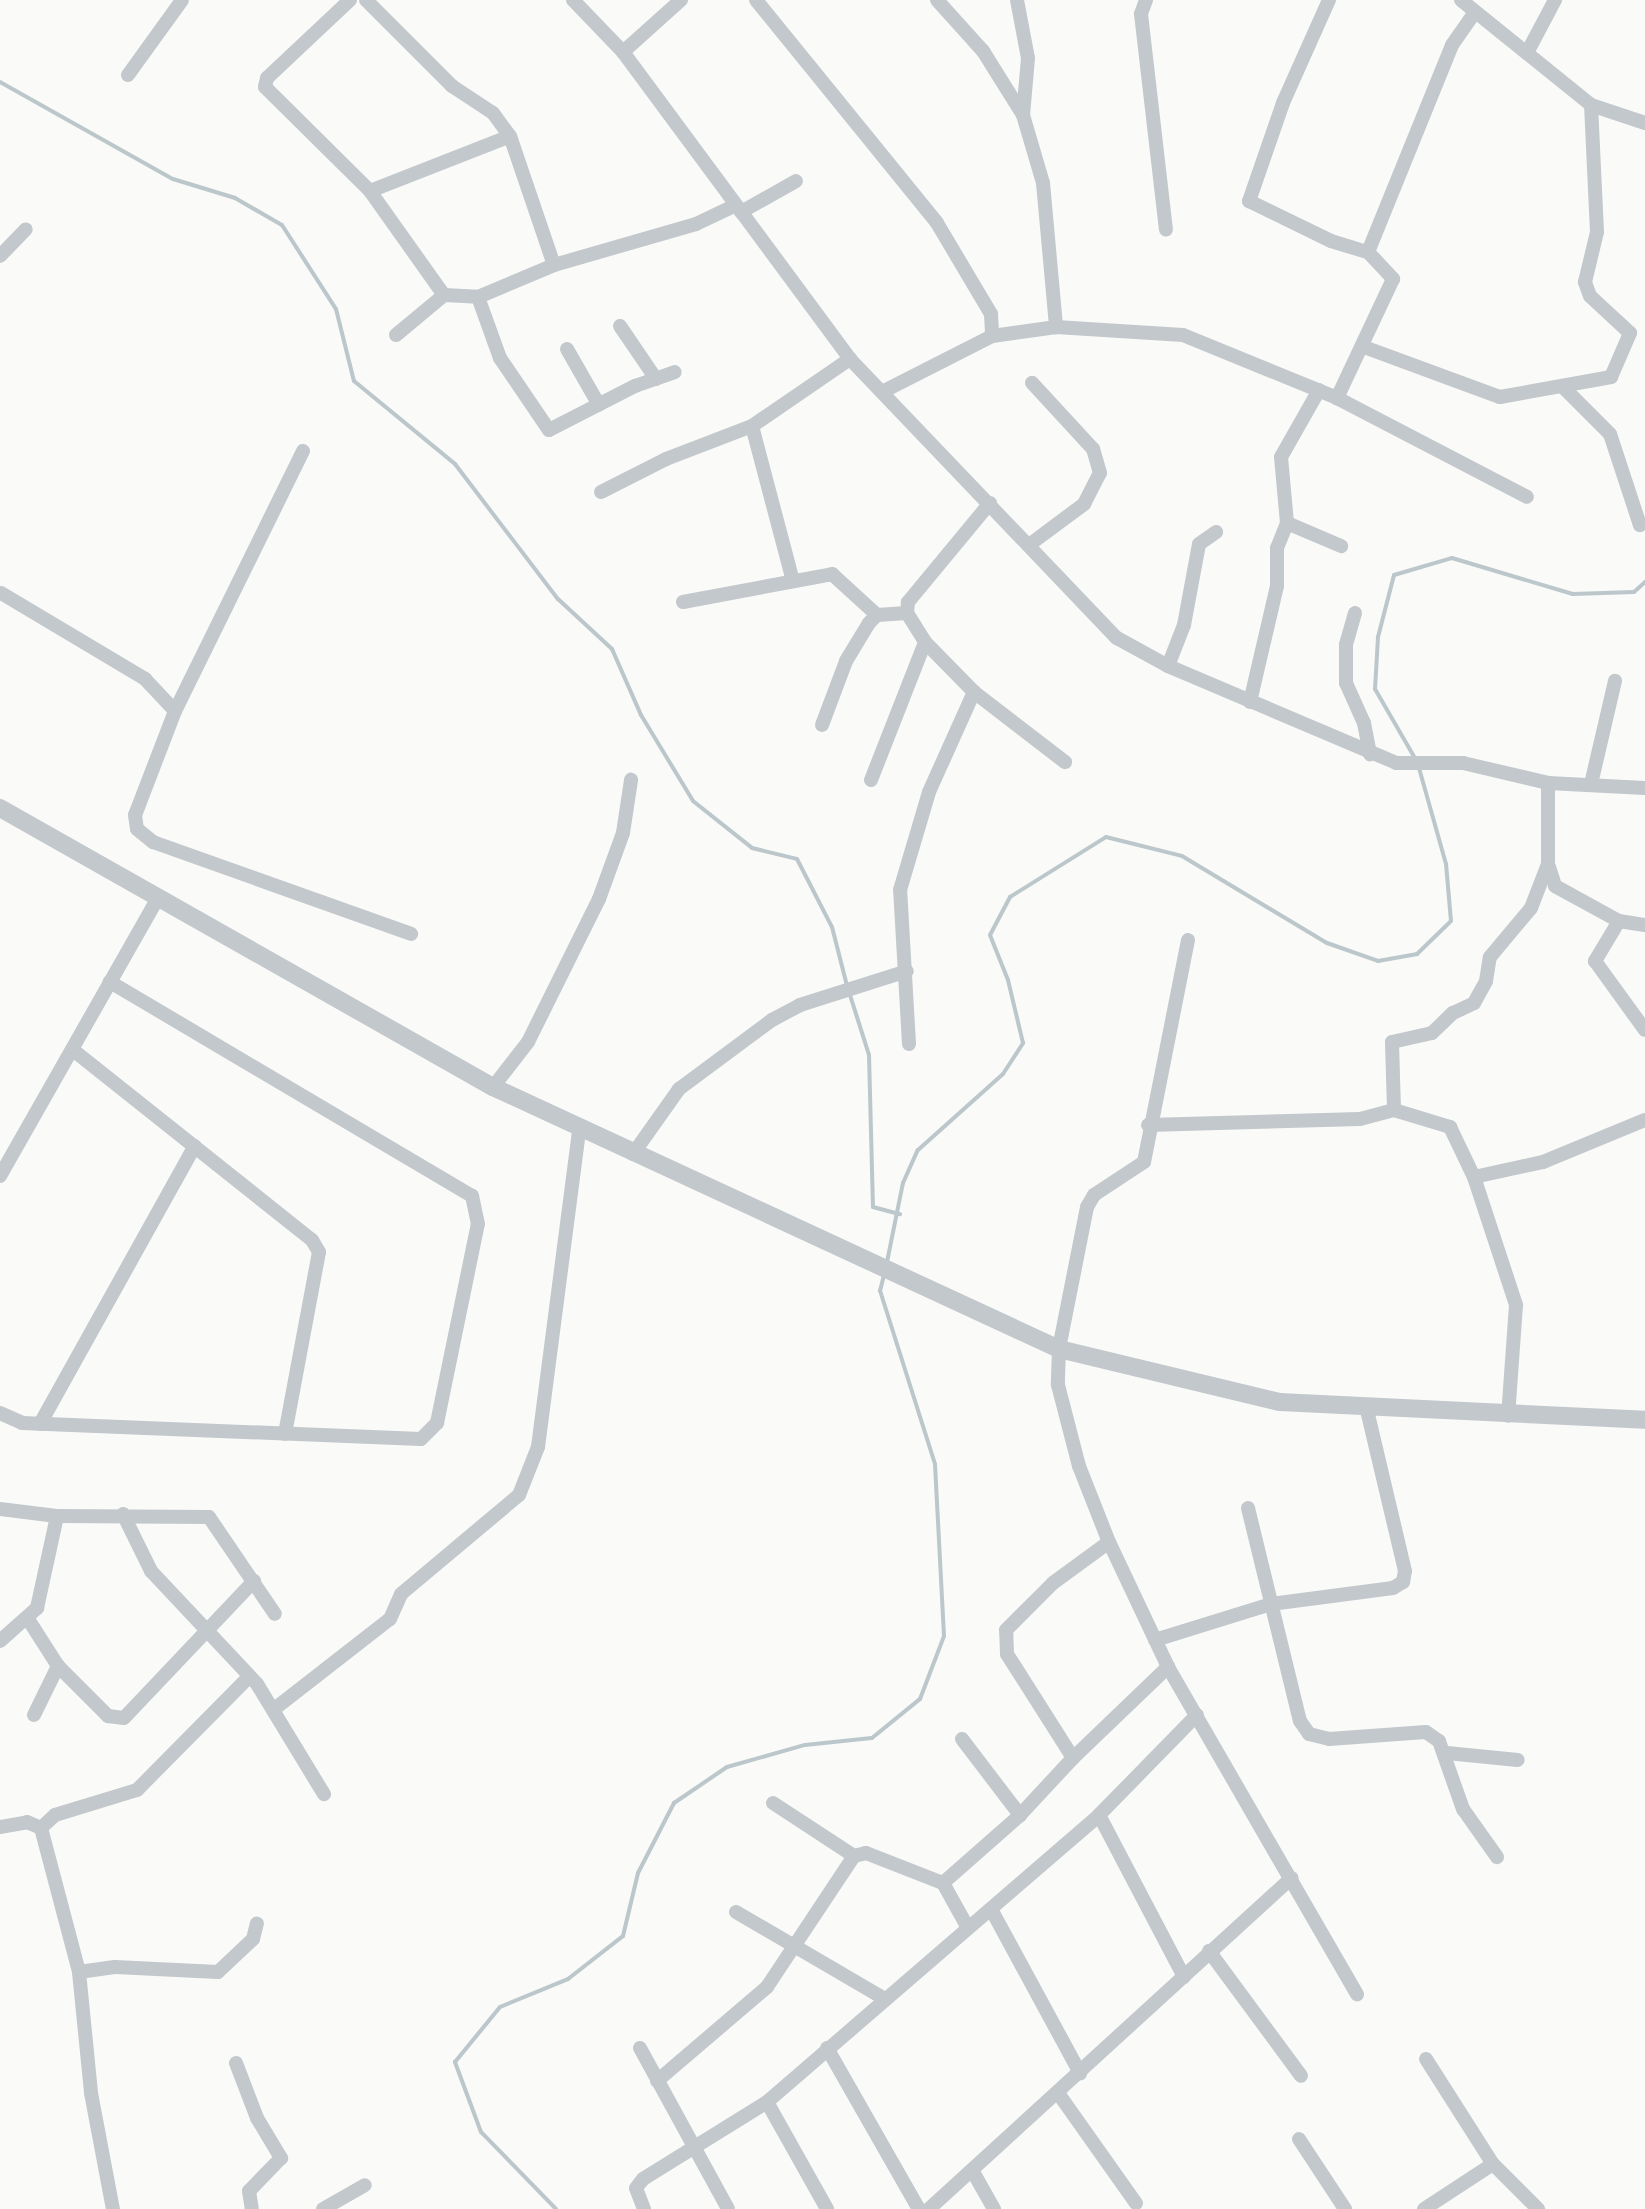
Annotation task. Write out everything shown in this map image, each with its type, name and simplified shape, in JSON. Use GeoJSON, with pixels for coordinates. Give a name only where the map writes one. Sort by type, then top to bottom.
{"type":"FeatureCollection","features":[{"type":"Feature","properties":{"kind":"street"},"geometry":{"type":"LineString","coordinates":[[128,75],[182,0]]}},
{"type":"Feature","properties":{"kind":"street"},"geometry":{"type":"LineString","coordinates":[[350,0],[267,78],[265,87],[370,191],[444,295]]}},
{"type":"Feature","properties":{"kind":"street"},"geometry":{"type":"LineString","coordinates":[[366,0],[452,86],[493,113],[510,136],[554,265]]}},
{"type":"Feature","properties":{"kind":"street"},"geometry":{"type":"LineString","coordinates":[[573,0],[623,52],[850,359],[1117,638],[1168,666],[1396,763],[1463,763],[1548,783],[1645,788]]}},
{"type":"Feature","properties":{"kind":"street"},"geometry":{"type":"LineString","coordinates":[[623,52],[681,0]]}},
{"type":"Feature","properties":{"kind":"street"},"geometry":{"type":"LineString","coordinates":[[756,0],[937,223],[991,314],[992,336]]}},
{"type":"Feature","properties":{"kind":"street"},"geometry":{"type":"LineString","coordinates":[[937,0],[983,51],[1023,115],[1043,183],[1056,327]]}},
{"type":"Feature","properties":{"kind":"street"},"geometry":{"type":"LineString","coordinates":[[1017,0],[1028,58],[1023,115]]}},
{"type":"Feature","properties":{"kind":"street"},"geometry":{"type":"LineString","coordinates":[[1146,0],[1141,14],[1166,230]]}},
{"type":"Feature","properties":{"kind":"street"},"geometry":{"type":"LineString","coordinates":[[1329,0],[1283,103],[1249,201],[1331,241],[1368,252],[1390,273],[1393,287],[1337,398]]}},
{"type":"Feature","properties":{"kind":"street"},"geometry":{"type":"LineString","coordinates":[[1461,0],[1528,51],[1591,105],[1645,123]]}},
{"type":"Feature","properties":{"kind":"street"},"geometry":{"type":"LineString","coordinates":[[1528,51],[1555,0]]}},
{"type":"Feature","properties":{"kind":"street"},"geometry":{"type":"LineString","coordinates":[[1368,252],[1452,45],[1475,12]]}},
{"type":"Feature","properties":{"kind":"street"},"geometry":{"type":"LineString","coordinates":[[1364,347],[1500,397],[1564,388],[1611,377],[1630,333],[1590,296],[1585,282],[1597,232],[1591,105]]}},
{"type":"Feature","properties":{"kind":"street"},"geometry":{"type":"LineString","coordinates":[[370,191],[510,136]]}},
{"type":"Feature","properties":{"kind":"street"},"geometry":{"type":"LineString","coordinates":[[396,335],[444,295],[478,297],[554,265],[738,209],[796,181]]}},
{"type":"Feature","properties":{"kind":"street"},"geometry":{"type":"LineString","coordinates":[[0,256],[26,229]]}},
{"type":"Feature","properties":{"kind":"street"},"geometry":{"type":"LineString","coordinates":[[478,297],[500,358],[541,424],[549,430],[675,372]]}},
{"type":"Feature","properties":{"kind":"street"},"geometry":{"type":"LineString","coordinates":[[620,326],[656,379]]}},
{"type":"Feature","properties":{"kind":"street"},"geometry":{"type":"LineString","coordinates":[[882,392],[992,336],[1056,327],[1183,335],[1337,398],[1527,497]]}},
{"type":"Feature","properties":{"kind":"street"},"geometry":{"type":"LineString","coordinates":[[567,349],[599,405]]}},
{"type":"Feature","properties":{"kind":"street"},"geometry":{"type":"LineString","coordinates":[[601,492],[666,459],[752,426],[850,359]]}},
{"type":"Feature","properties":{"kind":"street"},"geometry":{"type":"LineString","coordinates":[[1029,545],[1084,504],[1100,473],[1093,449],[1032,383]]}},
{"type":"Feature","properties":{"kind":"street"},"geometry":{"type":"LineString","coordinates":[[1564,388],[1610,434],[1640,525]]}},
{"type":"Feature","properties":{"kind":"street"},"geometry":{"type":"LineString","coordinates":[[1250,702],[1277,586],[1277,548],[1287,523],[1281,457],[1319,390]]}},
{"type":"Feature","properties":{"kind":"street"},"geometry":{"type":"LineString","coordinates":[[752,426],[793,581]]}},
{"type":"Feature","properties":{"kind":"street"},"geometry":{"type":"LineString","coordinates":[[303,451],[175,711],[135,815],[137,829],[153,842],[411,934]]}},
{"type":"Feature","properties":{"kind":"street"},"geometry":{"type":"LineString","coordinates":[[990,503],[908,602],[907,613],[925,642],[974,692],[1065,762]]}},
{"type":"Feature","properties":{"kind":"street"},"geometry":{"type":"LineString","coordinates":[[1287,523],[1341,546]]}},
{"type":"Feature","properties":{"kind":"street"},"geometry":{"type":"LineString","coordinates":[[1168,666],[1184,625],[1199,544],[1216,532]]}},
{"type":"Feature","properties":{"kind":"street"},"geometry":{"type":"LineString","coordinates":[[683,602],[832,574],[877,615],[907,613]]}},
{"type":"Feature","properties":{"kind":"street"},"geometry":{"type":"LineString","coordinates":[[0,584],[0,594],[145,679],[175,711]]}},
{"type":"Feature","properties":{"kind":"street"},"geometry":{"type":"LineString","coordinates":[[1355,613],[1346,645],[1346,683],[1364,723],[1370,754]]}},
{"type":"Feature","properties":{"kind":"street"},"geometry":{"type":"LineString","coordinates":[[822,725],[846,661],[877,615]]}},
{"type":"Feature","properties":{"kind":"street"},"geometry":{"type":"LineString","coordinates":[[871,780],[925,642]]}},
{"type":"Feature","properties":{"kind":"street"},"geometry":{"type":"LineString","coordinates":[[1591,784],[1615,681]]}},
{"type":"Feature","properties":{"kind":"street"},"geometry":{"type":"LineString","coordinates":[[909,1044],[900,890],[929,792],[974,692]]}},
{"type":"Feature","properties":{"kind":"street"},"geometry":{"type":"LineString","coordinates":[[493,1087],[528,1042],[599,899],[623,833],[631,780]]}},
{"type":"Feature","properties":{"kind":"street"},"geometry":{"type":"LineString","coordinates":[[1548,783],[1548,864],[1555,886],[1619,921],[1645,925]]}},
{"type":"Feature","properties":{"kind":"street"},"geometry":{"type":"LineString","coordinates":[[0,808],[493,1087],[579,1130],[1059,1349],[1280,1402],[1367,1410],[1644,1420]]}},
{"type":"Feature","properties":{"kind":"street"},"geometry":{"type":"LineString","coordinates":[[1394,1110],[1392,1042],[1432,1033],[1453,1013],[1474,1003],[1486,981],[1490,957],[1531,908],[1548,864]]}},
{"type":"Feature","properties":{"kind":"street"},"geometry":{"type":"LineString","coordinates":[[0,1176],[158,898]]}},
{"type":"Feature","properties":{"kind":"street"},"geometry":{"type":"LineString","coordinates":[[1619,921],[1595,961],[1645,1030]]}},
{"type":"Feature","properties":{"kind":"street"},"geometry":{"type":"LineString","coordinates":[[1188,940],[1148,1125],[1144,1162],[1094,1195],[1087,1207],[1059,1349],[1062,1399],[1079,1466],[1109,1542],[1168,1667],[1357,1994]]}},
{"type":"Feature","properties":{"kind":"street"},"geometry":{"type":"LineString","coordinates":[[633,1154],[667,1102],[692,1075],[800,1005],[907,971]]}},
{"type":"Feature","properties":{"kind":"street"},"geometry":{"type":"LineString","coordinates":[[0,1413],[40,1424],[421,1439],[431,1434],[472,1255],[478,1206],[460,1185],[110,982]]}},
{"type":"Feature","properties":{"kind":"street"},"geometry":{"type":"LineString","coordinates":[[73,1050],[312,1240],[319,1252],[285,1434]]}},
{"type":"Feature","properties":{"kind":"street"},"geometry":{"type":"LineString","coordinates":[[1148,1125],[1360,1119],[1394,1110],[1450,1127],[1474,1177],[1516,1305],[1508,1416]]}},
{"type":"Feature","properties":{"kind":"street"},"geometry":{"type":"LineString","coordinates":[[1474,1177],[1543,1162],[1645,1120]]}},
{"type":"Feature","properties":{"kind":"street"},"geometry":{"type":"LineString","coordinates":[[273,1710],[390,1619],[401,1594],[519,1495],[538,1447],[579,1130]]}},
{"type":"Feature","properties":{"kind":"street"},"geometry":{"type":"LineString","coordinates":[[40,1424],[195,1146]]}},
{"type":"Feature","properties":{"kind":"street"},"geometry":{"type":"LineString","coordinates":[[1155,1640],[1271,1604],[1393,1588],[1403,1582],[1405,1571],[1367,1410]]}},
{"type":"Feature","properties":{"kind":"street"},"geometry":{"type":"LineString","coordinates":[[1248,1508],[1300,1721],[1309,1734],[1329,1739],[1426,1732],[1447,1753],[1463,1809],[1497,1857]]}},
{"type":"Feature","properties":{"kind":"street"},"geometry":{"type":"LineString","coordinates":[[0,1509],[57,1516],[123,1514],[209,1517],[275,1614]]}},
{"type":"Feature","properties":{"kind":"street"},"geometry":{"type":"LineString","coordinates":[[123,1514],[151,1571],[204,1632],[249,1677],[324,1794]]}},
{"type":"Feature","properties":{"kind":"street"},"geometry":{"type":"LineString","coordinates":[[0,1641],[37,1608],[57,1516]]}},
{"type":"Feature","properties":{"kind":"street"},"geometry":{"type":"LineString","coordinates":[[1073,1758],[1004,1641],[1006,1630],[1053,1583],[1109,1542]]}},
{"type":"Feature","properties":{"kind":"street"},"geometry":{"type":"LineString","coordinates":[[28,1619],[58,1666],[108,1716],[124,1718],[254,1581]]}},
{"type":"Feature","properties":{"kind":"street"},"geometry":{"type":"LineString","coordinates":[[34,1715],[58,1666]]}},
{"type":"Feature","properties":{"kind":"street"},"geometry":{"type":"LineString","coordinates":[[943,1883],[1020,1815],[1073,1758],[1168,1667]]}},
{"type":"Feature","properties":{"kind":"street"},"geometry":{"type":"LineString","coordinates":[[41,1828],[55,1815],[137,1790],[249,1677]]}},
{"type":"Feature","properties":{"kind":"street"},"geometry":{"type":"LineString","coordinates":[[644,2209],[636,2188],[643,2179],[767,2102],[883,1998],[1099,1815],[1197,1715]]}},
{"type":"Feature","properties":{"kind":"street"},"geometry":{"type":"LineString","coordinates":[[962,1739],[1020,1815]]}},
{"type":"Feature","properties":{"kind":"street"},"geometry":{"type":"LineString","coordinates":[[1447,1753],[1518,1760]]}},
{"type":"Feature","properties":{"kind":"street"},"geometry":{"type":"LineString","coordinates":[[773,1803],[854,1856]]}},
{"type":"Feature","properties":{"kind":"street"},"geometry":{"type":"LineString","coordinates":[[1099,1815],[1184,1977]]}},
{"type":"Feature","properties":{"kind":"street"},"geometry":{"type":"LineString","coordinates":[[0,1827],[27,1822],[41,1828]]}},
{"type":"Feature","properties":{"kind":"street"},"geometry":{"type":"LineString","coordinates":[[41,1828],[79,1972],[91,2093],[113,2209]]}},
{"type":"Feature","properties":{"kind":"street"},"geometry":{"type":"LineString","coordinates":[[657,2081],[731,2021],[797,1948],[854,1856],[866,1853],[943,1883],[968,1928]]}},
{"type":"Feature","properties":{"kind":"street"},"geometry":{"type":"LineString","coordinates":[[929,2209],[1291,1878]]}},
{"type":"Feature","properties":{"kind":"street"},"geometry":{"type":"LineString","coordinates":[[991,1909],[1080,2073]]}},
{"type":"Feature","properties":{"kind":"street"},"geometry":{"type":"LineString","coordinates":[[736,1912],[883,1998]]}},
{"type":"Feature","properties":{"kind":"street"},"geometry":{"type":"LineString","coordinates":[[79,1972],[115,1967],[218,1972],[253,1939],[257,1923]]}},
{"type":"Feature","properties":{"kind":"street"},"geometry":{"type":"LineString","coordinates":[[1209,1951],[1301,2076]]}},
{"type":"Feature","properties":{"kind":"street"},"geometry":{"type":"LineString","coordinates":[[640,2048],[692,2150],[728,2209]]}},
{"type":"Feature","properties":{"kind":"street"},"geometry":{"type":"LineString","coordinates":[[827,2048],[919,2209]]}},
{"type":"Feature","properties":{"kind":"street"},"geometry":{"type":"LineString","coordinates":[[1426,2059],[1493,2164],[1538,2209]]}},
{"type":"Feature","properties":{"kind":"street"},"geometry":{"type":"LineString","coordinates":[[236,2063],[257,2118],[281,2158],[249,2191],[252,2209]]}},
{"type":"Feature","properties":{"kind":"street"},"geometry":{"type":"LineString","coordinates":[[1058,2093],[1136,2203]]}},
{"type":"Feature","properties":{"kind":"street"},"geometry":{"type":"LineString","coordinates":[[767,2102],[827,2209]]}},
{"type":"Feature","properties":{"kind":"street"},"geometry":{"type":"LineString","coordinates":[[1299,2139],[1345,2209]]}},
{"type":"Feature","properties":{"kind":"street"},"geometry":{"type":"LineString","coordinates":[[1424,2209],[1493,2164]]}},
{"type":"Feature","properties":{"kind":"street"},"geometry":{"type":"LineString","coordinates":[[972,2170],[994,2209]]}},
{"type":"Feature","properties":{"kind":"street"},"geometry":{"type":"LineString","coordinates":[[323,2209],[365,2185]]}},
{"type":"Feature","properties":{"kind":"waterway"},"geometry":{"type":"LineString","coordinates":[[0,82],[173,179],[235,198],[282,225],[336,309],[354,381],[455,464],[558,599],[612,649],[641,715],[693,801],[752,848],[797,859],[832,927],[847,986]]}},
{"type":"Feature","properties":{"kind":"waterway"},"geometry":{"type":"LineString","coordinates":[[1416,760],[1375,689],[1378,637],[1394,575],[1452,558],[1573,594],[1634,592],[1645,582]]}},
{"type":"Feature","properties":{"kind":"waterway"},"geometry":{"type":"LineString","coordinates":[[887,1262],[903,1183],[918,1150],[1003,1074],[1023,1043],[1008,980],[990,935],[1010,897],[1106,837],[1182,856],[1327,943],[1378,961],[1417,954],[1451,921],[1446,864],[1419,768]]}},
{"type":"Feature","properties":{"kind":"waterway"},"geometry":{"type":"LineString","coordinates":[[850,995],[869,1055],[873,1207],[900,1214]]}},
{"type":"Feature","properties":{"kind":"waterway"},"geometry":{"type":"LineString","coordinates":[[556,2209],[481,2132],[455,2062],[500,2007],[568,1979],[623,1936],[638,1873],[674,1803],[727,1767],[805,1745],[872,1738],[920,1699],[944,1636],[935,1464],[880,1291],[884,1275]]}}]}
